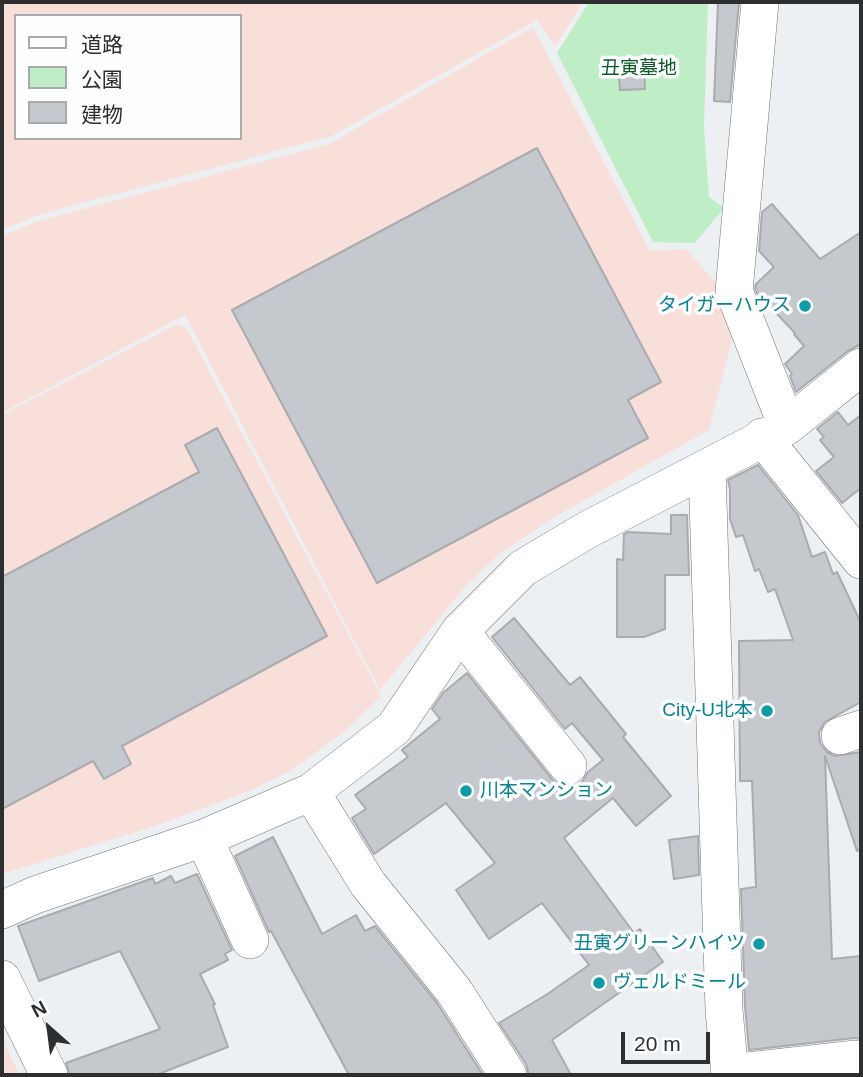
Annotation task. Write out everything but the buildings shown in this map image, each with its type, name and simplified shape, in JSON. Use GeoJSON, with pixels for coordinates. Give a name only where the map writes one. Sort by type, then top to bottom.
{"type":"FeatureCollection","features":[{"type":"Feature","properties":{"kind":"street"},"geometry":{"type":"LineString","coordinates":[[760,2],[734,291],[775,432],[861,560]]}},
{"type":"Feature","properties":{"kind":"street"},"geometry":{"type":"LineString","coordinates":[[2,910],[35,895],[204,838],[312,792],[394,728],[460,631],[523,568],[587,530],[775,432],[861,367]]}},
{"type":"Feature","properties":{"kind":"street"},"geometry":{"type":"LineString","coordinates":[[707,469],[724,1010],[730,1074],[856,1059],[857,1075]]}},
{"type":"Feature","properties":{"kind":"street"},"geometry":{"type":"LineString","coordinates":[[460,631],[568,766]]}},
{"type":"Feature","properties":{"kind":"street"},"geometry":{"type":"LineString","coordinates":[[312,792],[368,884],[454,991],[508,1075]]}},
{"type":"Feature","properties":{"kind":"street"},"geometry":{"type":"LineString","coordinates":[[204,838],[250,940]]}},
{"type":"Feature","properties":{"kind":"street"},"geometry":{"type":"LineString","coordinates":[[2,979],[49,1075]]}},
{"type":"Feature","properties":{"kind":"shaded area"},"geometry":{"type":"Polygon","coordinates":[[[2,2],[583,2],[555,47],[537,20],[332,136],[38,215],[2,230],[2,2]]]}},
{"type":"Feature","properties":{"kind":"shaded area"},"geometry":{"type":"Polygon","coordinates":[[[533,27],[650,251],[686,249],[717,284],[735,327],[709,430],[551,519],[498,555],[465,587],[380,690],[185,315],[2,413],[2,236],[38,221],[329,144],[533,27]]]}},
{"type":"Feature","properties":{"kind":"shaded area"},"geometry":{"type":"Polygon","coordinates":[[[177,324],[186,327],[381,696],[343,733],[291,770],[252,790],[155,826],[2,874],[2,415],[177,324]]]}},
{"type":"Feature","properties":{"kind":"shaded area"},"geometry":{"type":"Polygon","coordinates":[[[2,1039],[20,1075],[2,1075],[2,1039]]]}},
{"type":"Feature","properties":{"kind":"green space","name":"丑寅墓地"},"geometry":{"type":"Polygon","coordinates":[[[589,2],[708,2],[704,128],[709,197],[724,208],[695,243],[653,242],[557,53],[589,2]]]}},
{"type":"Feature","properties":{"kind":"place","name":"タイガーハウス"},"geometry":{"type":"Point","coordinates":[805,306]}},
{"type":"Feature","properties":{"kind":"place","name":"City-U北本"},"geometry":{"type":"Point","coordinates":[767,711]}},
{"type":"Feature","properties":{"kind":"place","name":"川本マンション"},"geometry":{"type":"Point","coordinates":[466,791]}},
{"type":"Feature","properties":{"kind":"place","name":"丑寅グリーンハイツ"},"geometry":{"type":"Point","coordinates":[759,944]}},
{"type":"Feature","properties":{"kind":"place","name":"ヴェルドミール"},"geometry":{"type":"Point","coordinates":[599,983]}}]}
